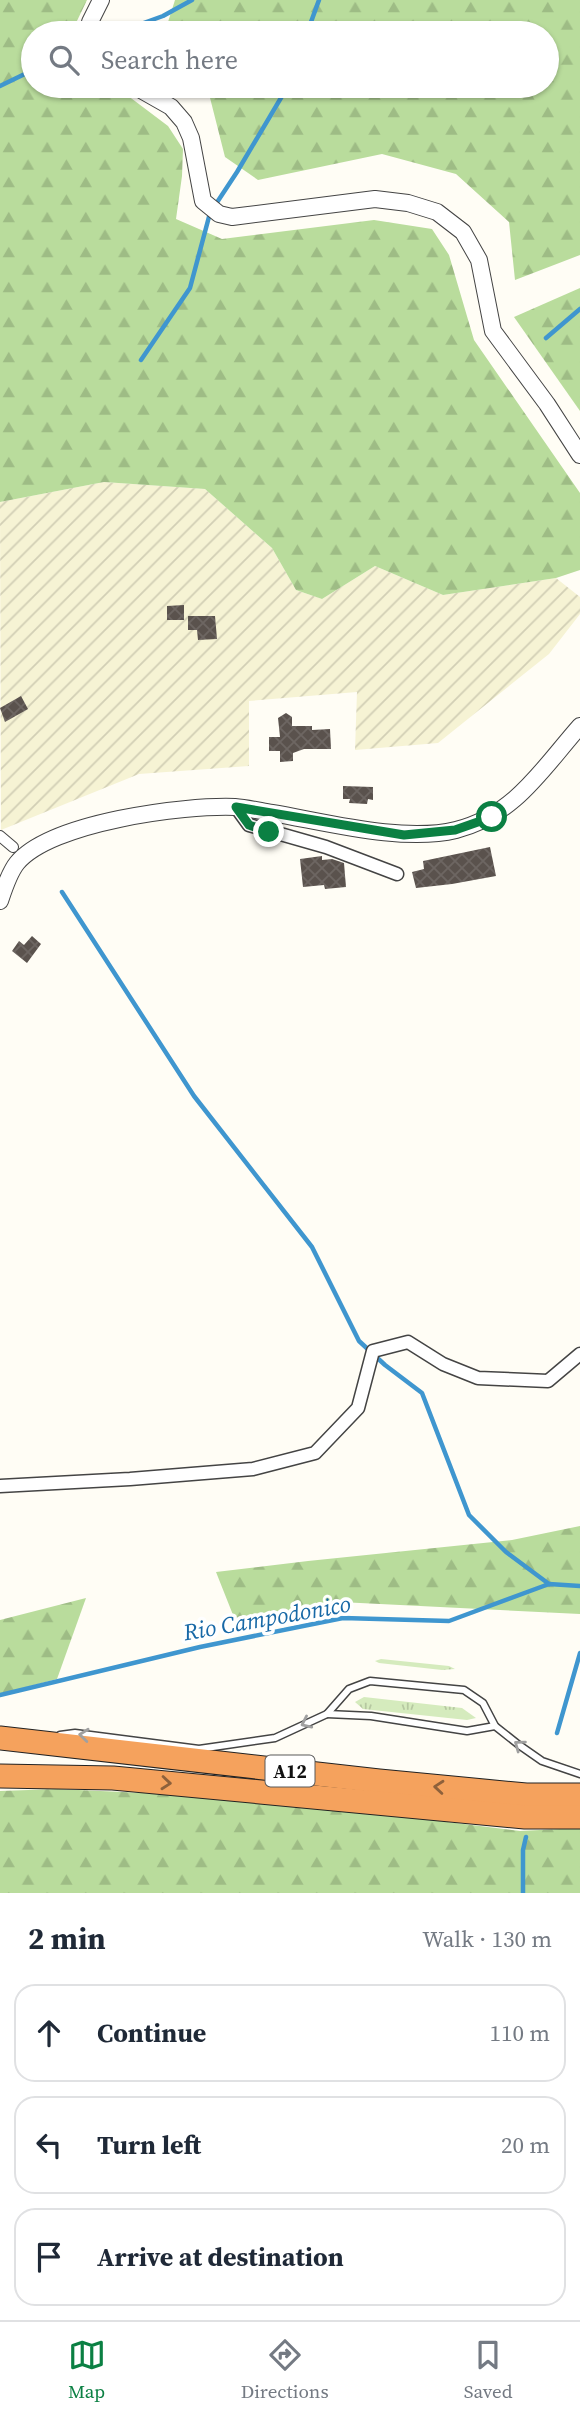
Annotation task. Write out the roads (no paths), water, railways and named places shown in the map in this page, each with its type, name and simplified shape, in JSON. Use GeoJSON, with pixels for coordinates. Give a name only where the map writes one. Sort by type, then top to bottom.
{"type":"FeatureCollection","features":[{"type":"Feature","properties":{"kind":"highway","name":"A12"},"geometry":{"type":"LineString","coordinates":[[10,1738],[379,1781],[526,1795],[580,1795]]}},
{"type":"Feature","properties":{"kind":"highway","name":"A12"},"geometry":{"type":"LineString","coordinates":[[0,1776],[113,1779],[525,1817],[580,1817]]}},
{"type":"Feature","properties":{"kind":"street"},"geometry":{"type":"LineString","coordinates":[[90,21],[101,0]]}},
{"type":"Feature","properties":{"kind":"street"},"geometry":{"type":"LineString","coordinates":[[155,98],[170,107],[184,122],[191,138],[204,201],[219,214],[232,217],[375,199],[408,203],[437,212],[463,232],[479,260],[494,331],[580,455]]}},
{"type":"Feature","properties":{"kind":"street"},"geometry":{"type":"LineString","coordinates":[[0,901],[16,863],[35,847],[75,831],[162,811],[236,807],[404,835],[455,830],[492,817],[513,802],[580,726]]}},
{"type":"Feature","properties":{"kind":"street"},"geometry":{"type":"LineString","coordinates":[[236,807],[249,825],[326,846],[397,874]]}},
{"type":"Feature","properties":{"kind":"street"},"geometry":{"type":"LineString","coordinates":[[0,836],[13,847]]}},
{"type":"Feature","properties":{"kind":"street"},"geometry":{"type":"LineString","coordinates":[[0,1486],[253,1469],[315,1453],[358,1408],[373,1351],[408,1342],[443,1364],[478,1378],[548,1381],[580,1354]]}},
{"type":"Feature","properties":{"kind":"lane"},"geometry":{"type":"LineString","coordinates":[[10,1738],[75,1733],[199,1749],[275,1738],[327,1713],[349,1689],[370,1681],[464,1690],[483,1703],[495,1726],[542,1761],[580,1773]]}},
{"type":"Feature","properties":{"kind":"lane"},"geometry":{"type":"LineString","coordinates":[[327,1713],[371,1716],[467,1731],[495,1726]]}},
{"type":"Feature","properties":{"kind":"waterway"},"geometry":{"type":"LineString","coordinates":[[149,21],[192,0]]}},
{"type":"Feature","properties":{"kind":"waterway"},"geometry":{"type":"LineString","coordinates":[[311,21],[319,0]]}},
{"type":"Feature","properties":{"kind":"waterway"},"geometry":{"type":"LineString","coordinates":[[0,86],[21,76]]}},
{"type":"Feature","properties":{"kind":"waterway"},"geometry":{"type":"LineString","coordinates":[[141,360],[190,288],[210,213],[281,98]]}},
{"type":"Feature","properties":{"kind":"waterway"},"geometry":{"type":"LineString","coordinates":[[546,338],[580,309]]}},
{"type":"Feature","properties":{"kind":"waterway"},"geometry":{"type":"LineString","coordinates":[[62,892],[194,1096],[312,1247],[359,1341],[422,1393],[469,1515],[506,1552],[549,1584]]}},
{"type":"Feature","properties":{"kind":"waterway","name":"Rio Campodonico"},"geometry":{"type":"LineString","coordinates":[[0,1695],[200,1647],[343,1618],[449,1621],[549,1584],[580,1586]]}},
{"type":"Feature","properties":{"kind":"waterway"},"geometry":{"type":"LineString","coordinates":[[557,1733],[580,1653]]}},
{"type":"Feature","properties":{"kind":"waterway"},"geometry":{"type":"LineString","coordinates":[[523,1893],[523,1850],[526,1837]]}}]}
